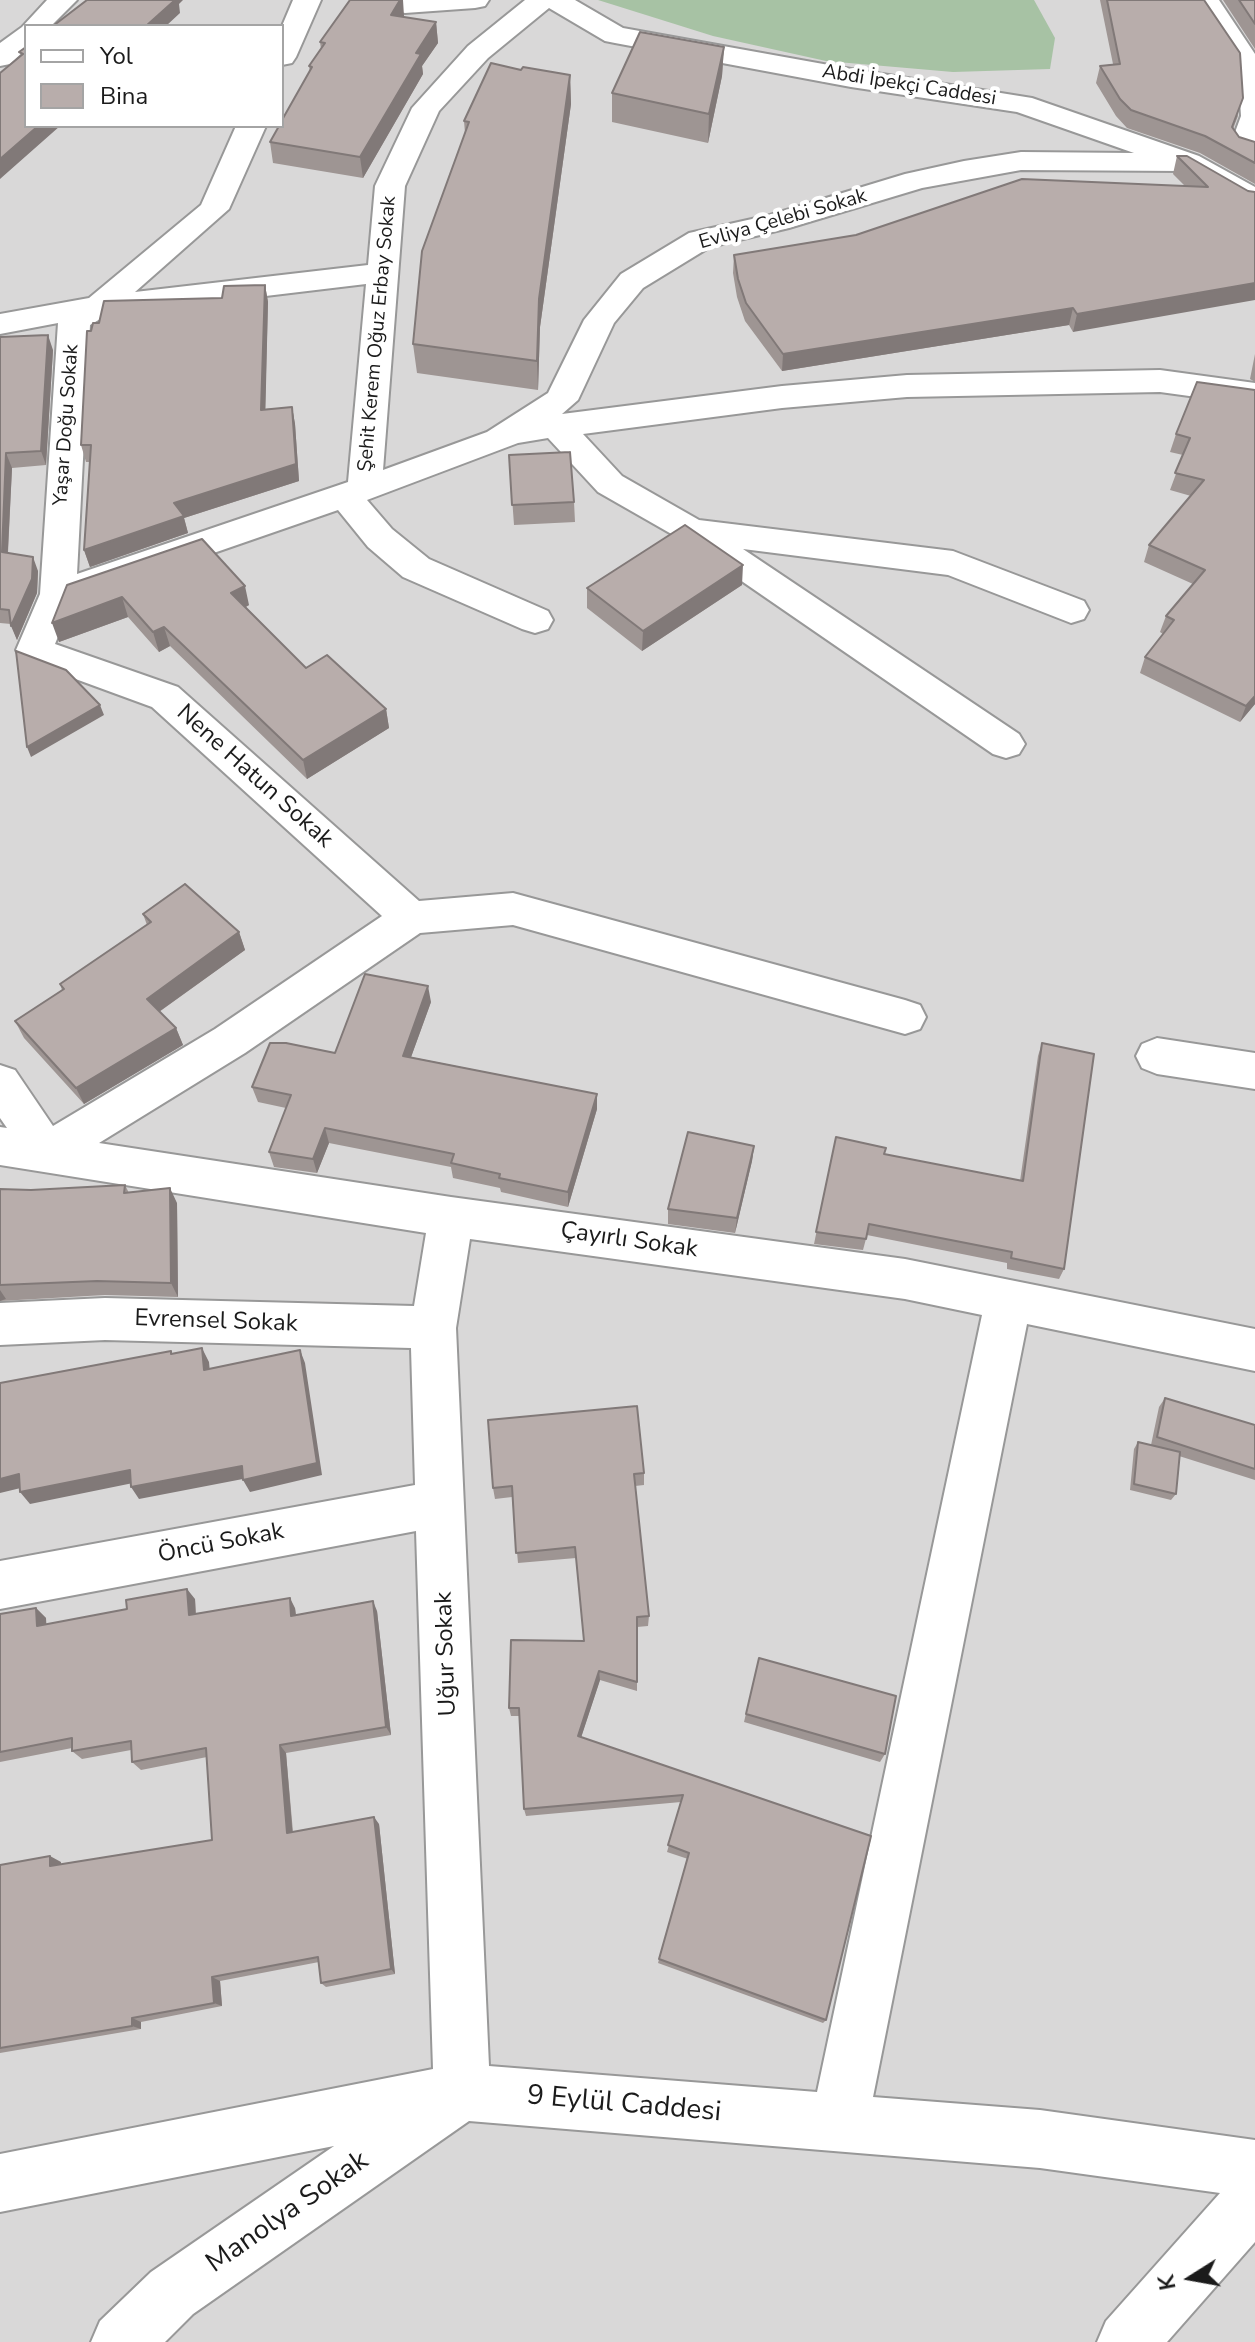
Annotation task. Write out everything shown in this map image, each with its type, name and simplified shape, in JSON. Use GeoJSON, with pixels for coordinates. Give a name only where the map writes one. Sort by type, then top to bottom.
{"type":"FeatureCollection","features":[{"type":"Feature","properties":{"kind":"street"},"geometry":{"type":"LineString","coordinates":[[37,24],[63,0]]}},
{"type":"Feature","properties":{"kind":"street"},"geometry":{"type":"LineString","coordinates":[[284,52],[307,0]]}},
{"type":"Feature","properties":{"kind":"street"},"geometry":{"type":"LineString","coordinates":[[384,0],[405,5],[475,0]]}},
{"type":"Feature","properties":{"kind":"street","name":"Şehit Kerem Oğuz Erbay Sokak"},"geometry":{"type":"LineString","coordinates":[[354,490],[390,186],[426,108],[478,52],[542,0]]}},
{"type":"Feature","properties":{"kind":"street","name":"Abdi İpekçi Caddesi"},"geometry":{"type":"LineString","coordinates":[[556,0],[615,35],[851,78],[1022,104],[1189,162],[1255,200]]}},
{"type":"Feature","properties":{"kind":"street"},"geometry":{"type":"LineString","coordinates":[[1156,153],[1250,148],[1255,116],[1252,70],[1205,0]]}},
{"type":"Feature","properties":{"kind":"street"},"geometry":{"type":"LineString","coordinates":[[0,58],[24,36]]}},
{"type":"Feature","properties":{"kind":"street","name":"Yaşar Doğu Sokak"},"geometry":{"type":"LineString","coordinates":[[17,656],[58,594],[74,320],[99,306],[214,209],[250,128]]}},
{"type":"Feature","properties":{"kind":"street","name":"Evliya Çelebi Sokak"},"geometry":{"type":"LineString","coordinates":[[58,594],[499,440],[561,400],[600,320],[632,281],[700,240],[778,222],[916,180],[964,170],[1021,161],[1189,162]]}},
{"type":"Feature","properties":{"kind":"street"},"geometry":{"type":"LineString","coordinates":[[0,324],[99,306],[381,273]]}},
{"type":"Feature","properties":{"kind":"street"},"geometry":{"type":"LineString","coordinates":[[499,440],[538,428],[782,397],[907,386],[1160,381],[1255,394]]}},
{"type":"Feature","properties":{"kind":"street"},"geometry":{"type":"LineString","coordinates":[[556,426],[610,484],[691,531],[1006,744]]}},
{"type":"Feature","properties":{"kind":"street"},"geometry":{"type":"LineString","coordinates":[[354,490],[380,538],[416,568],[535,620]]}},
{"type":"Feature","properties":{"kind":"street"},"geometry":{"type":"LineString","coordinates":[[691,531],[953,563],[1071,610]]}},
{"type":"Feature","properties":{"kind":"street","name":"Nene Hatun Sokak"},"geometry":{"type":"LineString","coordinates":[[17,656],[165,697],[411,918]]}},
{"type":"Feature","properties":{"kind":"street"},"geometry":{"type":"LineString","coordinates":[[0,1083],[47,1152],[230,1041],[411,918],[513,909],[905,1017]]}},
{"type":"Feature","properties":{"kind":"street"},"geometry":{"type":"LineString","coordinates":[[1157,1056],[1255,1071]]}},
{"type":"Feature","properties":{"kind":"street","name":"Çayırlı Sokak"},"geometry":{"type":"LineString","coordinates":[[0,1146],[451,1217],[905,1279],[1255,1350]]}},
{"type":"Feature","properties":{"kind":"street","name":"Uğur Sokak"},"geometry":{"type":"LineString","coordinates":[[451,1217],[433,1328],[462,2092]]}},
{"type":"Feature","properties":{"kind":"street"},"geometry":{"type":"LineString","coordinates":[[839,2123],[984,1430],[1008,1300]]}},
{"type":"Feature","properties":{"kind":"street","name":"Evrensel Sokak"},"geometry":{"type":"LineString","coordinates":[[0,1324],[105,1319],[433,1328]]}},
{"type":"Feature","properties":{"kind":"street","name":"Öncü Sokak"},"geometry":{"type":"LineString","coordinates":[[0,1585],[442,1503]]}},
{"type":"Feature","properties":{"kind":"street","name":"9 Eylül Caddesi"},"geometry":{"type":"LineString","coordinates":[[0,2183],[462,2092],[1040,2139],[1255,2169]]}},
{"type":"Feature","properties":{"kind":"street","name":"Manolya Sokak"},"geometry":{"type":"LineString","coordinates":[[121,2342],[172,2293],[462,2092]]}},
{"type":"Feature","properties":{"kind":"street"},"geometry":{"type":"LineString","coordinates":[[1127,2342],[1255,2198]]}},
{"type":"Feature","properties":{"kind":"shaded area"},"geometry":{"type":"Polygon","coordinates":[[[0,0],[1255,0],[1255,2342],[0,2342],[0,0]]]}},
{"type":"Feature","properties":{"kind":"green space"},"geometry":{"type":"Polygon","coordinates":[[[598,0],[1034,0],[1055,38],[1050,69],[953,72],[826,61],[713,36],[598,0]]]}},
{"type":"Feature","properties":{"kind":"building"},"geometry":{"type":"Polygon","coordinates":[[[87,0],[175,0],[148,24],[56,24],[87,0]]]}},
{"type":"Feature","properties":{"kind":"building"},"geometry":{"type":"Polygon","coordinates":[[[350,0],[400,0],[391,15],[436,22],[416,53],[421,54],[360,157],[270,142],[278,128],[284,128],[284,116],[312,67],[309,66],[325,43],[320,42],[350,0]]]}},
{"type":"Feature","properties":{"kind":"building"},"geometry":{"type":"Polygon","coordinates":[[[1107,0],[1204,0],[1240,53],[1243,98],[1232,127],[1239,137],[1255,142],[1255,163],[1205,136],[1131,110],[1120,99],[1100,66],[1120,64],[1107,0]]]}},
{"type":"Feature","properties":{"kind":"building"},"geometry":{"type":"Polygon","coordinates":[[[1239,0],[1255,0],[1255,24],[1239,0]]]}},
{"type":"Feature","properties":{"kind":"building"},"geometry":{"type":"Polygon","coordinates":[[[640,32],[724,47],[709,114],[612,93],[640,32]]]}},
{"type":"Feature","properties":{"kind":"building"},"geometry":{"type":"Polygon","coordinates":[[[24,48],[24,128],[36,128],[0,159],[0,73],[23,54],[19,52],[24,48]]]}},
{"type":"Feature","properties":{"kind":"building"},"geometry":{"type":"Polygon","coordinates":[[[491,63],[521,70],[523,67],[570,75],[539,299],[537,361],[413,344],[422,251],[469,122],[464,121],[491,63]]]}},
{"type":"Feature","properties":{"kind":"building"},"geometry":{"type":"Polygon","coordinates":[[[1177,156],[1187,156],[1255,192],[1255,283],[1077,314],[1073,308],[783,354],[746,303],[738,279],[734,255],[856,235],[1022,179],[1208,187],[1177,156]]]}},
{"type":"Feature","properties":{"kind":"building"},"geometry":{"type":"Polygon","coordinates":[[[265,285],[261,410],[292,407],[296,464],[174,503],[184,516],[84,550],[91,445],[81,445],[87,331],[91,331],[93,323],[99,323],[104,301],[222,298],[224,286],[265,285]]]}},
{"type":"Feature","properties":{"kind":"building"},"geometry":{"type":"Polygon","coordinates":[[[48,335],[41,451],[6,453],[2,552],[33,557],[32,579],[11,626],[9,610],[0,609],[0,337],[48,335]]]}},
{"type":"Feature","properties":{"kind":"building"},"geometry":{"type":"Polygon","coordinates":[[[1197,382],[1255,390],[1255,696],[1246,706],[1145,657],[1174,620],[1166,616],[1205,570],[1149,545],[1204,480],[1175,473],[1190,438],[1176,434],[1197,382]]]}},
{"type":"Feature","properties":{"kind":"building"},"geometry":{"type":"Polygon","coordinates":[[[570,452],[574,502],[512,505],[509,455],[570,452]]]}},
{"type":"Feature","properties":{"kind":"building"},"geometry":{"type":"Polygon","coordinates":[[[685,525],[743,565],[643,631],[587,588],[685,525]]]}},
{"type":"Feature","properties":{"kind":"building"},"geometry":{"type":"Polygon","coordinates":[[[202,539],[245,586],[231,593],[306,668],[327,655],[386,709],[303,760],[164,627],[153,632],[122,597],[52,623],[67,585],[202,539]]]}},
{"type":"Feature","properties":{"kind":"building"},"geometry":{"type":"Polygon","coordinates":[[[16,651],[66,670],[100,705],[27,747],[16,651]]]}},
{"type":"Feature","properties":{"kind":"building"},"geometry":{"type":"Polygon","coordinates":[[[185,884],[239,932],[147,999],[176,1028],[76,1088],[15,1021],[64,989],[60,984],[151,922],[143,914],[185,884]]]}},
{"type":"Feature","properties":{"kind":"building"},"geometry":{"type":"Polygon","coordinates":[[[365,974],[428,986],[403,1056],[597,1094],[568,1192],[499,1178],[500,1174],[451,1163],[454,1154],[325,1128],[313,1159],[269,1152],[291,1095],[252,1087],[270,1043],[286,1043],[335,1053],[365,974]]]}},
{"type":"Feature","properties":{"kind":"building"},"geometry":{"type":"Polygon","coordinates":[[[1042,1043],[1094,1054],[1064,1269],[1011,1258],[1012,1252],[869,1224],[866,1239],[816,1232],[836,1137],[886,1148],[884,1154],[1023,1181],[1042,1043]]]}},
{"type":"Feature","properties":{"kind":"building"},"geometry":{"type":"Polygon","coordinates":[[[688,1132],[754,1146],[737,1218],[668,1209],[688,1132]]]}},
{"type":"Feature","properties":{"kind":"building"},"geometry":{"type":"Polygon","coordinates":[[[125,1185],[124,1193],[170,1188],[171,1283],[97,1281],[0,1285],[0,1189],[125,1185]]]}},
{"type":"Feature","properties":{"kind":"building"},"geometry":{"type":"Polygon","coordinates":[[[202,1348],[204,1370],[300,1350],[317,1463],[243,1480],[242,1466],[131,1487],[130,1470],[20,1492],[19,1474],[0,1479],[0,1383],[202,1348]]]}},
{"type":"Feature","properties":{"kind":"building"},"geometry":{"type":"Polygon","coordinates":[[[1165,1398],[1255,1425],[1255,1469],[1157,1437],[1165,1398]]]}},
{"type":"Feature","properties":{"kind":"building"},"geometry":{"type":"Polygon","coordinates":[[[637,1406],[644,1473],[634,1474],[649,1616],[637,1617],[637,1682],[599,1671],[578,1736],[871,1836],[826,2020],[659,1959],[689,1853],[668,1845],[683,1795],[524,1809],[519,1708],[509,1708],[511,1640],[584,1641],[575,1547],[516,1553],[512,1486],[493,1488],[488,1420],[637,1406]]]}},
{"type":"Feature","properties":{"kind":"building"},"geometry":{"type":"Polygon","coordinates":[[[1138,1442],[1180,1452],[1176,1494],[1134,1484],[1138,1442]]]}},
{"type":"Feature","properties":{"kind":"building"},"geometry":{"type":"Polygon","coordinates":[[[187,1589],[189,1615],[290,1598],[291,1616],[373,1601],[386,1727],[280,1745],[287,1833],[374,1817],[391,1969],[321,1983],[318,1957],[212,1977],[214,2003],[132,2018],[132,2026],[0,2048],[0,1865],[50,1856],[50,1866],[212,1840],[206,1748],[132,1762],[131,1741],[72,1751],[72,1738],[0,1752],[0,1614],[36,1608],[37,1626],[127,1609],[126,1600],[187,1589]]]}},
{"type":"Feature","properties":{"kind":"building"},"geometry":{"type":"Polygon","coordinates":[[[759,1658],[896,1696],[885,1754],[746,1714],[759,1658]]]}}]}
